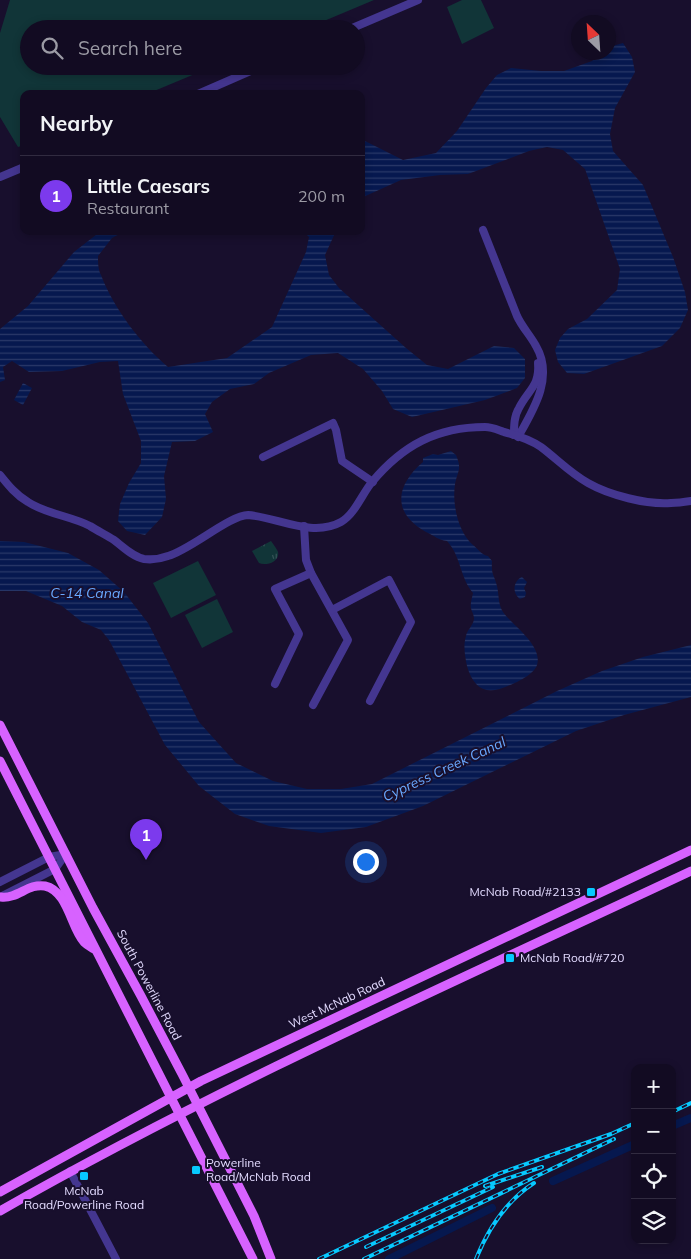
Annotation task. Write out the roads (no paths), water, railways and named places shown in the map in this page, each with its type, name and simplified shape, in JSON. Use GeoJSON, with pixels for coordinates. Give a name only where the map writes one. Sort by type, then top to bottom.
{"type":"FeatureCollection","features":[{"type":"Feature","properties":{"kind":"main road","name":"South Powerline Road"},"geometry":{"type":"LineString","coordinates":[[0,725],[254,1216],[271,1259]]}},
{"type":"Feature","properties":{"kind":"main road"},"geometry":{"type":"LineString","coordinates":[[0,761],[253,1259]]}},
{"type":"Feature","properties":{"kind":"main road","name":"West McNab Road"},"geometry":{"type":"LineString","coordinates":[[0,1192],[189,1088],[691,850]]}},
{"type":"Feature","properties":{"kind":"main road"},"geometry":{"type":"LineString","coordinates":[[0,1211],[70,1171],[197,1105],[691,871]]}},
{"type":"Feature","properties":{"kind":"main road"},"geometry":{"type":"LineString","coordinates":[[0,897],[9,898],[33,887],[50,888],[61,897],[84,942],[96,950]]}},
{"type":"Feature","properties":{"kind":"street"},"geometry":{"type":"LineString","coordinates":[[365,23],[418,0]]}},
{"type":"Feature","properties":{"kind":"street"},"geometry":{"type":"LineString","coordinates":[[207,90],[241,75]]}},
{"type":"Feature","properties":{"kind":"street"},"geometry":{"type":"LineString","coordinates":[[0,177],[20,170]]}},
{"type":"Feature","properties":{"kind":"street"},"geometry":{"type":"LineString","coordinates":[[481,231],[521,325],[536,345],[544,368],[542,388],[536,404],[516,436],[515,416],[537,380],[538,362],[532,348],[510,313],[481,231]]}},
{"type":"Feature","properties":{"kind":"street"},"geometry":{"type":"LineString","coordinates":[[263,457],[333,423],[342,461],[373,482]]}},
{"type":"Feature","properties":{"kind":"street"},"geometry":{"type":"LineString","coordinates":[[0,474],[10,488],[28,503],[88,525],[143,559],[169,556],[186,549],[234,519],[246,515],[318,528],[332,526],[342,521],[373,482],[402,453],[418,442],[440,432],[464,428],[488,427],[539,446],[564,467],[589,484],[610,492],[643,501],[671,504],[691,501]]}},
{"type":"Feature","properties":{"kind":"street"},"geometry":{"type":"LineString","coordinates":[[304,526],[306,560],[311,573],[348,640],[313,705]]}},
{"type":"Feature","properties":{"kind":"street"},"geometry":{"type":"LineString","coordinates":[[275,684],[299,634],[275,589],[311,573]]}},
{"type":"Feature","properties":{"kind":"street"},"geometry":{"type":"LineString","coordinates":[[332,610],[389,580],[411,622],[370,701]]}},
{"type":"Feature","properties":{"kind":"street"},"geometry":{"type":"LineString","coordinates":[[0,882],[49,857],[66,854]]}},
{"type":"Feature","properties":{"kind":"street"},"geometry":{"type":"LineString","coordinates":[[0,897],[55,869],[66,854]]}},
{"type":"Feature","properties":{"kind":"street"},"geometry":{"type":"LineString","coordinates":[[70,1171],[116,1259]]}},
{"type":"Feature","properties":{"kind":"water"},"geometry":{"type":"Polygon","coordinates":[[[623,43],[632,57],[635,72],[615,108],[610,134],[613,151],[643,185],[673,257],[685,292],[688,310],[680,328],[662,346],[584,374],[567,373],[558,362],[555,350],[560,338],[568,329],[587,319],[617,290],[620,269],[585,169],[563,150],[547,147],[529,151],[468,174],[440,175],[401,180],[365,196],[365,141],[403,160],[436,153],[457,131],[497,75],[511,68],[564,71],[592,61],[616,60],[616,45],[623,43]]]}},
{"type":"Feature","properties":{"kind":"water"},"geometry":{"type":"Polygon","coordinates":[[[96,235],[118,235],[112,238],[98,256],[99,271],[113,300],[129,325],[148,348],[168,367],[227,358],[272,327],[306,252],[309,237],[307,235],[334,235],[325,255],[329,275],[339,288],[427,365],[448,369],[494,346],[514,348],[525,359],[525,378],[517,388],[485,400],[412,417],[393,409],[382,391],[363,369],[338,353],[311,355],[269,373],[254,384],[230,389],[212,402],[205,414],[213,432],[195,441],[172,442],[164,476],[166,499],[162,517],[145,535],[127,531],[118,521],[120,504],[129,483],[141,463],[141,441],[123,394],[118,361],[100,362],[62,371],[29,372],[12,361],[3,367],[5,380],[0,382],[0,329],[28,306],[74,252],[96,235]]]}},
{"type":"Feature","properties":{"kind":"water"},"geometry":{"type":"Polygon","coordinates":[[[23,383],[32,388],[23,405],[14,400],[23,383]]]}},
{"type":"Feature","properties":{"kind":"water"},"geometry":{"type":"Polygon","coordinates":[[[451,451],[456,455],[459,463],[454,500],[457,517],[463,533],[492,561],[492,572],[497,586],[501,609],[532,643],[538,658],[535,668],[521,680],[495,690],[482,689],[473,681],[467,666],[465,644],[467,634],[474,619],[471,606],[473,593],[465,581],[455,553],[447,541],[436,538],[415,525],[407,516],[401,499],[407,480],[423,462],[423,458],[451,451]]]}},
{"type":"Feature","properties":{"kind":"water","name":"C-14 Canal"},"geometry":{"type":"Polygon","coordinates":[[[0,541],[24,542],[68,553],[99,570],[124,592],[148,623],[199,722],[236,763],[273,781],[307,789],[341,789],[372,784],[557,691],[602,671],[643,657],[691,645],[691,697],[624,715],[576,731],[423,806],[366,827],[321,833],[269,826],[235,814],[199,786],[165,745],[109,640],[101,630],[82,622],[62,606],[26,591],[0,591],[0,541]]]}},
{"type":"Feature","properties":{"kind":"water"},"geometry":{"type":"Polygon","coordinates":[[[522,577],[527,582],[524,588],[526,593],[525,597],[520,599],[516,594],[515,584],[522,577]]]}},
{"type":"Feature","properties":{"kind":"waterway"},"geometry":{"type":"LineString","coordinates":[[676,1124],[691,1118]]}},
{"type":"Feature","properties":{"kind":"waterway"},"geometry":{"type":"LineString","coordinates":[[553,1181],[631,1146]]}},
{"type":"Feature","properties":{"kind":"waterway"},"geometry":{"type":"LineString","coordinates":[[389,1259],[492,1208]]}},
{"type":"Feature","properties":{"kind":"railway"},"geometry":{"type":"LineString","coordinates":[[676,1110],[691,1103]]}},
{"type":"Feature","properties":{"kind":"railway"},"geometry":{"type":"LineString","coordinates":[[319,1259],[498,1174],[611,1134],[631,1125]]}},
{"type":"Feature","properties":{"kind":"railway"},"geometry":{"type":"LineString","coordinates":[[364,1259],[614,1139]]}},
{"type":"Feature","properties":{"kind":"railway"},"geometry":{"type":"LineString","coordinates":[[485,1186],[542,1167]]}},
{"type":"Feature","properties":{"kind":"railway"},"geometry":{"type":"LineString","coordinates":[[476,1259],[486,1237],[499,1216],[515,1198],[534,1183]]}},
{"type":"Feature","properties":{"kind":"railway"},"geometry":{"type":"LineString","coordinates":[[366,1247],[493,1187]]}},
{"type":"Feature","properties":{"kind":"place","name":"Little Caesars"},"geometry":{"type":"Point","coordinates":[146,860]}},
{"type":"Feature","properties":{"kind":"place","name":"McNab Road/#2133"},"geometry":{"type":"Point","coordinates":[591,892]}},
{"type":"Feature","properties":{"kind":"place","name":"McNab Road/#720"},"geometry":{"type":"Point","coordinates":[510,958]}},
{"type":"Feature","properties":{"kind":"place","name":"Powerline Road/McNab Road"},"geometry":{"type":"Point","coordinates":[196,1170]}},
{"type":"Feature","properties":{"kind":"place","name":"McNab Road/Powerline Road"},"geometry":{"type":"Point","coordinates":[84,1176]}},
{"type":"Feature","properties":{"kind":"water label","name":"Cypress Creek Canal"},"geometry":{"type":"Point","coordinates":[444,769]}}]}
